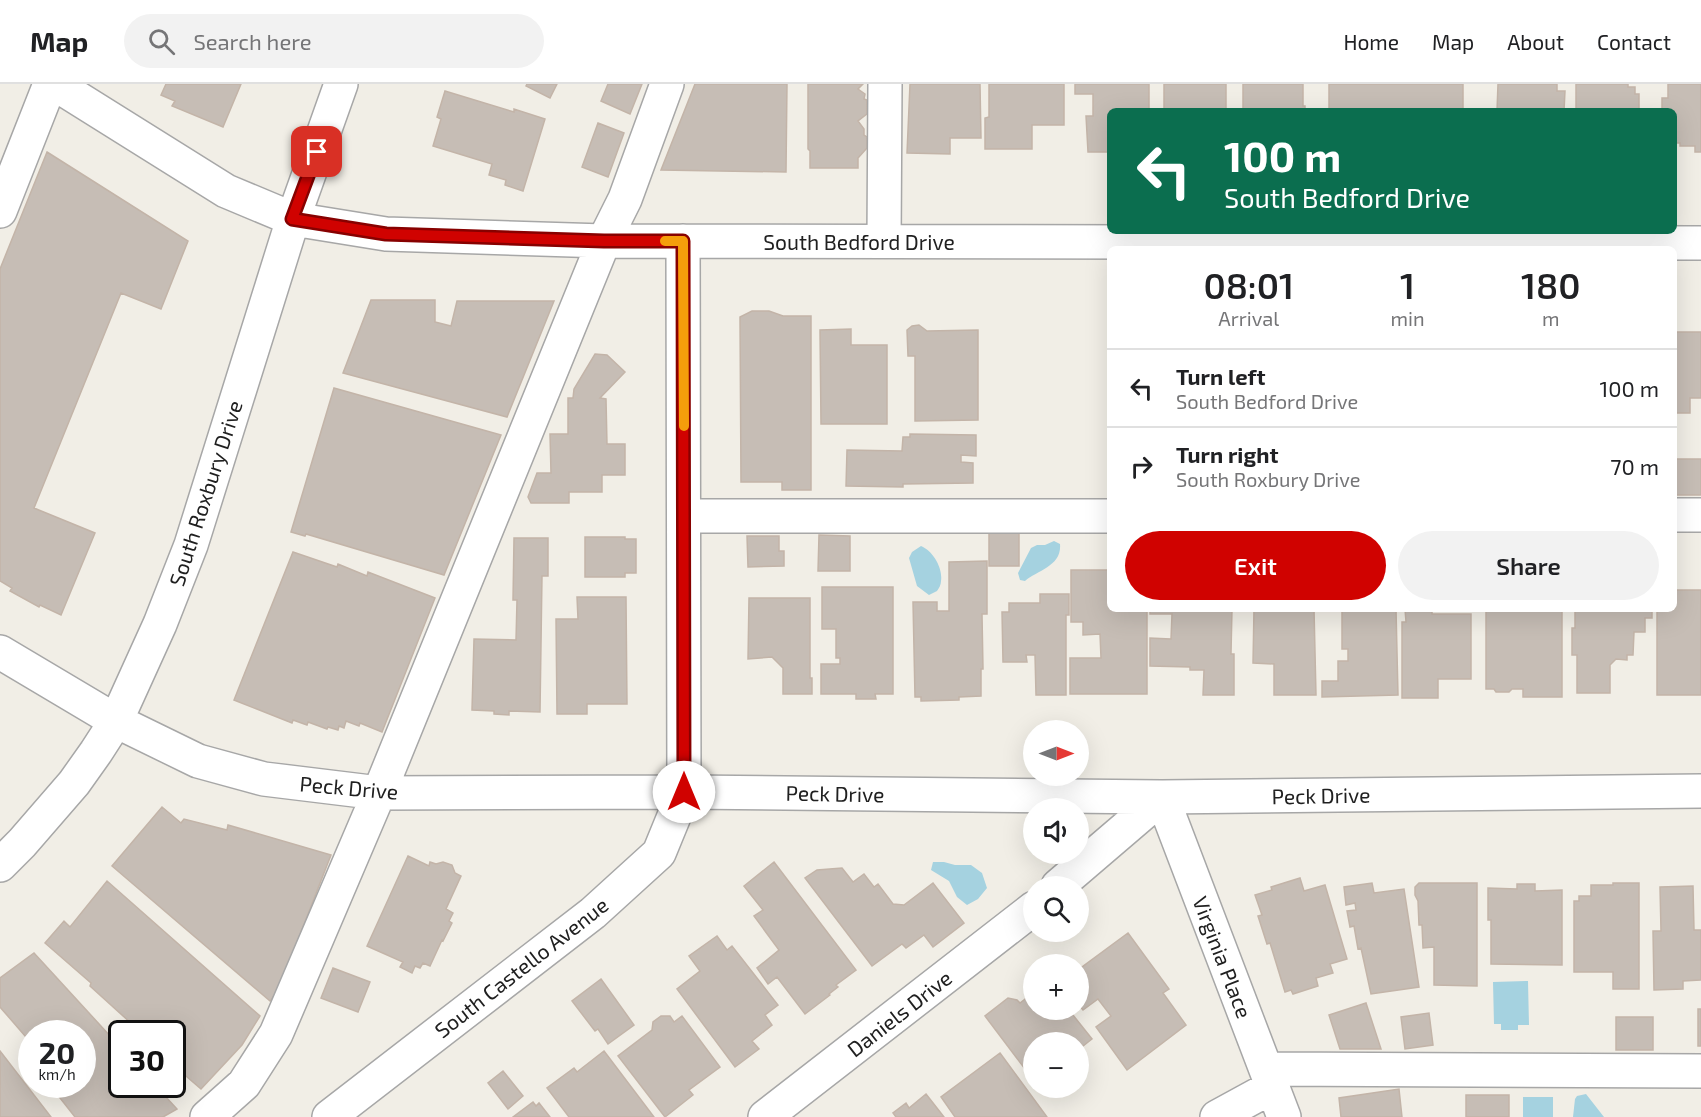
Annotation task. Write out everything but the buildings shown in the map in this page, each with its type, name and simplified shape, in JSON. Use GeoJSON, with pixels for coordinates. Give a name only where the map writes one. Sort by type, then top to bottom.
{"type":"FeatureCollection","features":[{"type":"Feature","properties":{"kind":"street"},"geometry":{"type":"LineString","coordinates":[[0,211],[50,84]]}},
{"type":"Feature","properties":{"kind":"street","name":"South Bedford Drive"},"geometry":{"type":"LineString","coordinates":[[55,84],[226,191],[292,219],[386,234],[604,241],[1701,243]]}},
{"type":"Feature","properties":{"kind":"street","name":"South Roxbury Drive"},"geometry":{"type":"LineString","coordinates":[[0,865],[74,783],[116,721],[159,624],[191,545],[292,219],[341,84]]}},
{"type":"Feature","properties":{"kind":"street"},"geometry":{"type":"LineString","coordinates":[[207,1117],[244,1084],[276,1034],[379,792],[604,241],[625,199],[667,84]]}},
{"type":"Feature","properties":{"kind":"street"},"geometry":{"type":"LineString","coordinates":[[884,241],[885,84]]}},
{"type":"Feature","properties":{"kind":"street"},"geometry":{"type":"LineString","coordinates":[[683,241],[684,792]]}},
{"type":"Feature","properties":{"kind":"street"},"geometry":{"type":"LineString","coordinates":[[1677,515],[1701,515]]}},
{"type":"Feature","properties":{"kind":"street"},"geometry":{"type":"LineString","coordinates":[[684,516],[1107,516]]}},
{"type":"Feature","properties":{"kind":"street","name":"Peck Drive"},"geometry":{"type":"LineString","coordinates":[[0,652],[116,721],[198,761],[264,779],[379,792],[1162,796],[1701,791]]}},
{"type":"Feature","properties":{"kind":"street","name":"South Castello Avenue"},"geometry":{"type":"LineString","coordinates":[[329,1117],[593,913],[659,853],[684,792]]}},
{"type":"Feature","properties":{"kind":"street"},"geometry":{"type":"LineString","coordinates":[[1070,876],[1162,796]]}},
{"type":"Feature","properties":{"kind":"street","name":"Virginia Place"},"geometry":{"type":"LineString","coordinates":[[1162,796],[1284,1117]]}},
{"type":"Feature","properties":{"kind":"street","name":"Daniels Drive"},"geometry":{"type":"LineString","coordinates":[[765,1117],[1023,917]]}},
{"type":"Feature","properties":{"kind":"street"},"geometry":{"type":"LineString","coordinates":[[1217,1117],[1269,1078],[1701,1071]]}},
{"type":"Feature","properties":{"kind":"water"},"geometry":{"type":"Polygon","coordinates":[[[1054,541],[1060,544],[1057,558],[1048,567],[1025,581],[1020,580],[1018,573],[1031,548],[1054,541]]]}},
{"type":"Feature","properties":{"kind":"water"},"geometry":{"type":"Polygon","coordinates":[[[921,546],[933,556],[939,566],[941,576],[937,591],[929,595],[917,586],[909,558],[912,552],[921,546]]]}},
{"type":"Feature","properties":{"kind":"water"},"geometry":{"type":"Polygon","coordinates":[[[933,862],[971,865],[982,873],[987,888],[978,899],[967,905],[957,897],[949,881],[931,870],[933,862]]]}},
{"type":"Feature","properties":{"kind":"water"},"geometry":{"type":"Polygon","coordinates":[[[1528,981],[1529,1025],[1518,1025],[1518,1030],[1501,1030],[1501,1024],[1494,1024],[1493,982],[1528,981]]]}},
{"type":"Feature","properties":{"kind":"water"},"geometry":{"type":"Polygon","coordinates":[[[1586,1094],[1604,1117],[1573,1117],[1575,1099],[1577,1096],[1586,1094]]]}},
{"type":"Feature","properties":{"kind":"water"},"geometry":{"type":"Polygon","coordinates":[[[1523,1097],[1553,1097],[1553,1117],[1523,1117],[1523,1097]]]}},
{"type":"Feature","properties":{"kind":"slow traffic"},"geometry":{"type":"LineString","coordinates":[[665,241],[683,241],[684,426]]}},
{"type":"Feature","properties":{"kind":"route"},"geometry":{"type":"LineString","coordinates":[[317,152],[292,219],[386,234],[604,241],[683,241],[684,792]]}}]}
